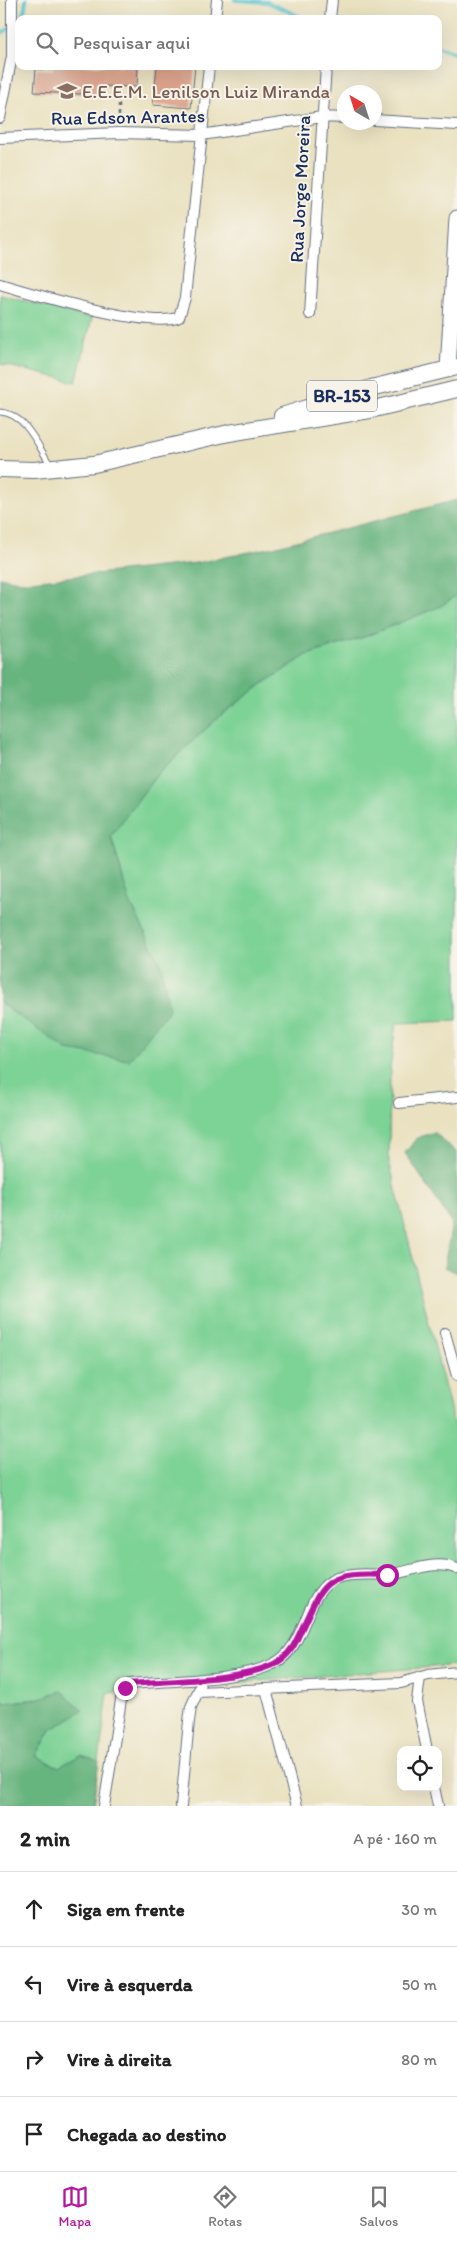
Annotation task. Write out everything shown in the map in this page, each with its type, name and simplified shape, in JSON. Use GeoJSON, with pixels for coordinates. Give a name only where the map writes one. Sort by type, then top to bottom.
{"type":"FeatureCollection","features":[{"type":"Feature","properties":{"kind":"main road","name":"BR-153"},"geometry":{"type":"LineString","coordinates":[[229,433],[331,399],[452,368]]}},
{"type":"Feature","properties":{"kind":"main road","name":"BR-153"},"geometry":{"type":"LineString","coordinates":[[0,468],[54,469],[94,464],[229,433],[370,410],[457,389]]}},
{"type":"Feature","properties":{"kind":"street"},"geometry":{"type":"LineString","coordinates":[[0,118],[12,56],[12,0]]}},
{"type":"Feature","properties":{"kind":"street"},"geometry":{"type":"LineString","coordinates":[[330,15],[332,0]]}},
{"type":"Feature","properties":{"kind":"street"},"geometry":{"type":"LineString","coordinates":[[215,15],[217,2]]}},
{"type":"Feature","properties":{"kind":"street"},"geometry":{"type":"LineString","coordinates":[[0,284],[106,313],[172,321],[180,317],[186,298],[209,70]]}},
{"type":"Feature","properties":{"kind":"street","name":"Rua Jorge Moreira"},"geometry":{"type":"LineString","coordinates":[[310,314],[326,70]]}},
{"type":"Feature","properties":{"kind":"street","name":"Rua Edson Arantes"},"geometry":{"type":"LineString","coordinates":[[0,138],[119,133],[202,135],[322,117],[337,118]]}},
{"type":"Feature","properties":{"kind":"street"},"geometry":{"type":"LineString","coordinates":[[382,120],[457,125]]}},
{"type":"Feature","properties":{"kind":"street"},"geometry":{"type":"LineString","coordinates":[[452,368],[457,218]]}},
{"type":"Feature","properties":{"kind":"street"},"geometry":{"type":"LineString","coordinates":[[399,1103],[457,1097]]}},
{"type":"Feature","properties":{"kind":"street"},"geometry":{"type":"LineString","coordinates":[[445,1333],[457,1376]]}},
{"type":"Feature","properties":{"kind":"street"},"geometry":{"type":"LineString","coordinates":[[104,1806],[121,1700],[125,1688],[130,1684],[205,1678],[256,1670],[273,1664],[289,1654],[324,1586],[338,1578],[357,1574],[387,1575],[440,1564],[457,1569]]}},
{"type":"Feature","properties":{"kind":"street"},"geometry":{"type":"LineString","coordinates":[[198,1692],[401,1683],[420,1677],[457,1672]]}},
{"type":"Feature","properties":{"kind":"street"},"geometry":{"type":"LineString","coordinates":[[420,1677],[417,1701],[425,1746]]}},
{"type":"Feature","properties":{"kind":"street"},"geometry":{"type":"LineString","coordinates":[[181,1806],[191,1708],[205,1678]]}},
{"type":"Feature","properties":{"kind":"street"},"geometry":{"type":"LineString","coordinates":[[266,1689],[297,1806]]}},
{"type":"Feature","properties":{"kind":"street"},"geometry":{"type":"LineString","coordinates":[[435,1791],[438,1806]]}},
{"type":"Feature","properties":{"kind":"lane"},"geometry":{"type":"LineString","coordinates":[[0,412],[16,417],[31,434],[54,469]]}},
{"type":"Feature","properties":{"kind":"path"},"geometry":{"type":"LineString","coordinates":[[119,96],[119,133]]}},
{"type":"Feature","properties":{"kind":"green space"},"geometry":{"type":"Polygon","coordinates":[[[0,295],[92,318],[76,382],[0,364],[0,295]]]}},
{"type":"Feature","properties":{"kind":"green space"},"geometry":{"type":"Polygon","coordinates":[[[457,500],[457,595],[441,606],[364,637],[307,655],[265,682],[220,716],[158,773],[111,836],[129,900],[161,964],[169,1010],[129,1060],[67,1050],[4,1006],[0,1000],[0,577],[22,582],[196,563],[269,548],[457,500]]]}},
{"type":"Feature","properties":{"kind":"green space"},"geometry":{"type":"Polygon","coordinates":[[[457,595],[457,1021],[396,1023],[390,1070],[389,1161],[457,1437],[457,1665],[108,1693],[99,1761],[81,1755],[59,1767],[36,1756],[51,1730],[62,1691],[37,1699],[5,1703],[0,1697],[0,1000],[4,1006],[161,964],[129,900],[111,836],[158,773],[220,716],[265,682],[307,655],[364,637],[440,606],[457,595]]]}},
{"type":"Feature","properties":{"kind":"green space"},"geometry":{"type":"Polygon","coordinates":[[[434,1132],[457,1153],[457,1273],[444,1267],[452,1223],[405,1153],[417,1138],[434,1132]]]}},
{"type":"Feature","properties":{"kind":"green space"},"geometry":{"type":"Polygon","coordinates":[[[62,1691],[83,1710],[51,1730],[36,1756],[59,1767],[81,1755],[99,1761],[93,1806],[0,1806],[0,1697],[5,1703],[36,1699],[62,1691]]]}},
{"type":"Feature","properties":{"kind":"building"},"geometry":{"type":"Polygon","coordinates":[[[36,70],[138,70],[137,87],[105,86],[104,95],[34,92],[36,70]]]}},
{"type":"Feature","properties":{"kind":"building"},"geometry":{"type":"Polygon","coordinates":[[[157,70],[195,70],[191,108],[153,105],[157,70]]]}},
{"type":"Feature","properties":{"kind":"waterway"},"geometry":{"type":"LineString","coordinates":[[23,15],[26,0]]}},
{"type":"Feature","properties":{"kind":"waterway"},"geometry":{"type":"LineString","coordinates":[[235,0],[267,2],[297,15]]}},
{"type":"Feature","properties":{"kind":"waterway"},"geometry":{"type":"LineString","coordinates":[[0,34],[15,25]]}},
{"type":"Feature","properties":{"kind":"waterway"},"geometry":{"type":"LineString","coordinates":[[442,48],[457,54]]}},
{"type":"Feature","properties":{"kind":"place","name":"E.E.E.M. Lenilson Luiz Miranda"},"geometry":{"type":"Point","coordinates":[67,91]}},
{"type":"Feature","properties":{"kind":"route"},"geometry":{"type":"LineString","coordinates":[[125,1688],[130,1684],[205,1678],[256,1670],[273,1664],[289,1654],[295,1645],[324,1586],[338,1578],[357,1574],[387,1575]]}}]}
